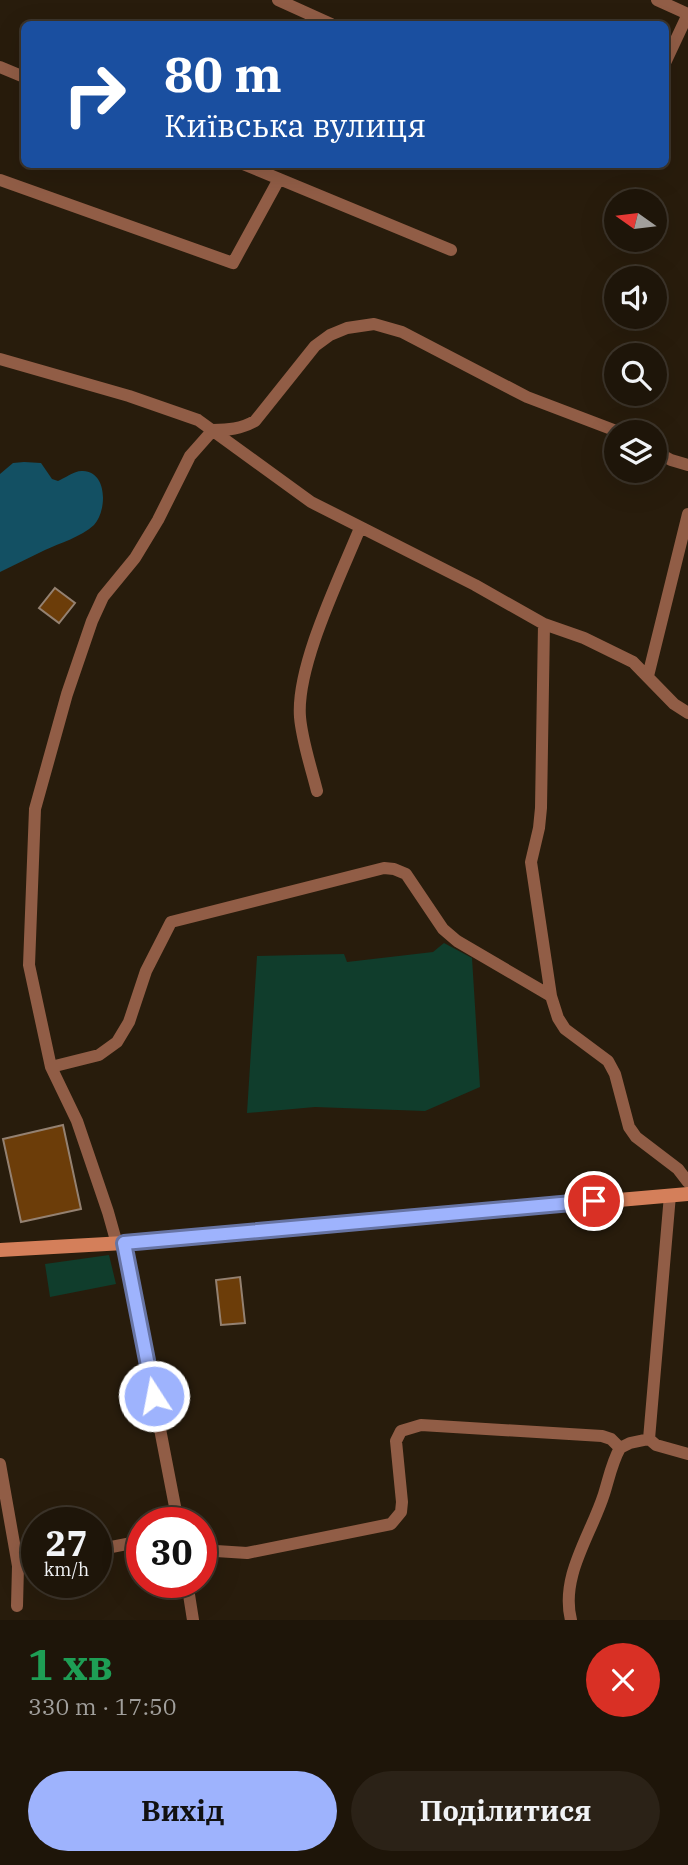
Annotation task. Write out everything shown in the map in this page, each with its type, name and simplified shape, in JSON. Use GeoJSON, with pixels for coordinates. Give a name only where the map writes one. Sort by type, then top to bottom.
{"type":"FeatureCollection","features":[{"type":"Feature","properties":{"kind":"street"},"geometry":{"type":"LineString","coordinates":[[278,0],[324,21]]}},
{"type":"Feature","properties":{"kind":"street"},"geometry":{"type":"LineString","coordinates":[[307,13],[313,0]]}},
{"type":"Feature","properties":{"kind":"street"},"geometry":{"type":"LineString","coordinates":[[657,0],[688,14],[669,54]]}},
{"type":"Feature","properties":{"kind":"street"},"geometry":{"type":"LineString","coordinates":[[0,67],[21,75]]}},
{"type":"Feature","properties":{"kind":"street"},"geometry":{"type":"LineString","coordinates":[[253,168],[451,250]]}},
{"type":"Feature","properties":{"kind":"street"},"geometry":{"type":"LineString","coordinates":[[0,180],[233,264],[279,179]]}},
{"type":"Feature","properties":{"kind":"street"},"geometry":{"type":"LineString","coordinates":[[175,1507],[120,1244],[76,1121],[51,1068],[29,965],[35,809],[67,694],[92,621],[103,597],[135,558],[158,520],[190,456],[213,430],[229,430],[255,421],[315,346],[347,327],[374,324],[402,332],[527,397],[604,426]]}},
{"type":"Feature","properties":{"kind":"street"},"geometry":{"type":"LineString","coordinates":[[0,359],[142,400],[198,420],[311,502],[475,585],[544,624],[634,662],[674,704],[688,713]]}},
{"type":"Feature","properties":{"kind":"street"},"geometry":{"type":"LineString","coordinates":[[667,458],[688,465]]}},
{"type":"Feature","properties":{"kind":"street"},"geometry":{"type":"LineString","coordinates":[[648,676],[688,514]]}},
{"type":"Feature","properties":{"kind":"street"},"geometry":{"type":"LineString","coordinates":[[317,791],[300,718],[301,696],[308,659],[360,528]]}},
{"type":"Feature","properties":{"kind":"street"},"geometry":{"type":"LineString","coordinates":[[544,624],[541,808],[531,862],[551,996],[558,1018],[565,1029],[608,1061],[615,1074],[629,1127],[636,1137],[678,1169],[688,1182]]}},
{"type":"Feature","properties":{"kind":"street"},"geometry":{"type":"LineString","coordinates":[[51,1068],[99,1055],[117,1042],[129,1022],[146,971],[171,922],[384,868],[406,874],[443,929],[457,941],[551,996]]}},
{"type":"Feature","properties":{"kind":"street"},"geometry":{"type":"LineString","coordinates":[[0,1250],[120,1244],[688,1194]]}},
{"type":"Feature","properties":{"kind":"street"},"geometry":{"type":"LineString","coordinates":[[649,1439],[670,1195]]}},
{"type":"Feature","properties":{"kind":"street"},"geometry":{"type":"LineString","coordinates":[[217,1551],[247,1553],[391,1524],[401,1513],[396,1441],[401,1431],[421,1426],[602,1436],[611,1438],[620,1448]]}},
{"type":"Feature","properties":{"kind":"street"},"geometry":{"type":"LineString","coordinates":[[571,1620],[568,1588],[604,1496],[615,1457],[620,1448],[649,1439]]}},
{"type":"Feature","properties":{"kind":"street"},"geometry":{"type":"LineString","coordinates":[[649,1439],[656,1445],[688,1454]]}},
{"type":"Feature","properties":{"kind":"street"},"geometry":{"type":"LineString","coordinates":[[0,1464],[18,1566],[17,1606]]}},
{"type":"Feature","properties":{"kind":"street"},"geometry":{"type":"LineString","coordinates":[[190,1598],[193,1620]]}},
{"type":"Feature","properties":{"kind":"green space"},"geometry":{"type":"Polygon","coordinates":[[[444,943],[472,958],[480,1087],[425,1111],[315,1107],[247,1113],[257,956],[344,954],[347,962],[433,952],[444,943]]]}},
{"type":"Feature","properties":{"kind":"green space"},"geometry":{"type":"Polygon","coordinates":[[[109,1255],[116,1284],[50,1297],[45,1264],[109,1255]]]}},
{"type":"Feature","properties":{"kind":"water"},"geometry":{"type":"Polygon","coordinates":[[[13,463],[41,463],[52,479],[58,481],[77,472],[91,473],[101,485],[103,502],[98,519],[83,533],[0,572],[0,474],[13,463]]]}},
{"type":"Feature","properties":{"kind":"building"},"geometry":{"type":"Polygon","coordinates":[[[55,588],[75,603],[59,623],[39,608],[55,588]]]}},
{"type":"Feature","properties":{"kind":"building"},"geometry":{"type":"Polygon","coordinates":[[[63,1125],[81,1209],[21,1222],[3,1139],[63,1125]]]}},
{"type":"Feature","properties":{"kind":"building"},"geometry":{"type":"Polygon","coordinates":[[[240,1277],[245,1323],[221,1325],[216,1280],[240,1277]]]}},
{"type":"Feature","properties":{"kind":"route"},"geometry":{"type":"LineString","coordinates":[[154,1396],[124,1243],[594,1201]]}}]}
